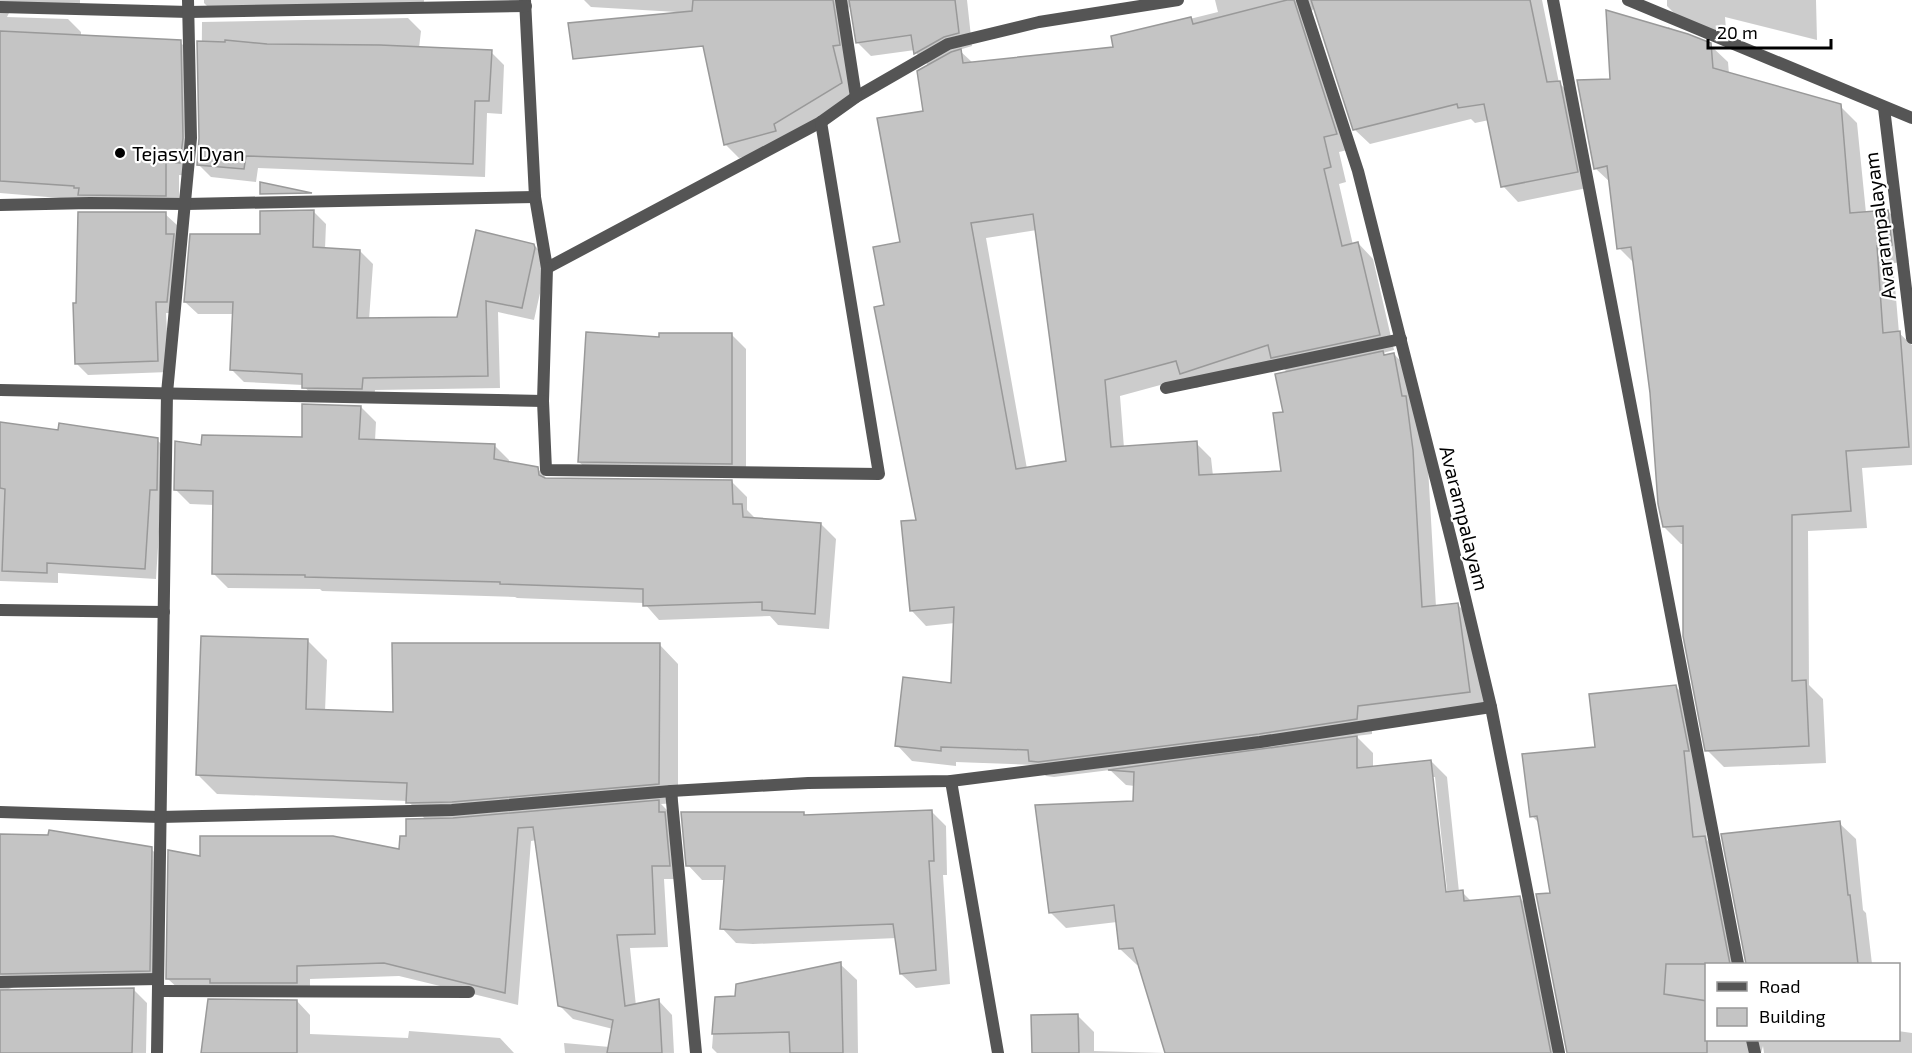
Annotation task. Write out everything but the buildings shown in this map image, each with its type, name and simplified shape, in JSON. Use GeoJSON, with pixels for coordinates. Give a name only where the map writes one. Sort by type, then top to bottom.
{"type":"FeatureCollection","features":[{"type":"Feature","properties":{"kind":"street"},"geometry":{"type":"LineString","coordinates":[[841,0],[856,97]]}},
{"type":"Feature","properties":{"kind":"street"},"geometry":{"type":"LineString","coordinates":[[547,268],[821,122],[856,97],[948,44],[1039,22],[1178,0]]}},
{"type":"Feature","properties":{"kind":"street","name":"Avarampalayam"},"geometry":{"type":"LineString","coordinates":[[1302,0],[1358,171],[1491,707],[1559,1053]]}},
{"type":"Feature","properties":{"kind":"street"},"geometry":{"type":"LineString","coordinates":[[1553,0],[1738,963]]}},
{"type":"Feature","properties":{"kind":"street"},"geometry":{"type":"LineString","coordinates":[[1628,0],[1912,118]]}},
{"type":"Feature","properties":{"kind":"street"},"geometry":{"type":"LineString","coordinates":[[0,7],[525,3],[535,198],[547,268],[543,401],[546,470],[879,474],[821,122]]}},
{"type":"Feature","properties":{"kind":"street"},"geometry":{"type":"LineString","coordinates":[[157,1053],[167,393],[191,138],[189,6]]}},
{"type":"Feature","properties":{"kind":"street","name":"Avarampalayam"},"geometry":{"type":"LineString","coordinates":[[1884,108],[1912,338]]}},
{"type":"Feature","properties":{"kind":"street"},"geometry":{"type":"LineString","coordinates":[[0,205],[535,198]]}},
{"type":"Feature","properties":{"kind":"street"},"geometry":{"type":"LineString","coordinates":[[1166,388],[1401,339]]}},
{"type":"Feature","properties":{"kind":"street"},"geometry":{"type":"LineString","coordinates":[[0,390],[543,401]]}},
{"type":"Feature","properties":{"kind":"street"},"geometry":{"type":"LineString","coordinates":[[0,610],[164,612]]}},
{"type":"Feature","properties":{"kind":"street"},"geometry":{"type":"LineString","coordinates":[[0,812],[159,817],[452,810],[808,783],[951,781],[1260,742],[1491,707]]}},
{"type":"Feature","properties":{"kind":"street"},"geometry":{"type":"LineString","coordinates":[[951,781],[998,1053]]}},
{"type":"Feature","properties":{"kind":"street"},"geometry":{"type":"LineString","coordinates":[[671,792],[696,1053]]}},
{"type":"Feature","properties":{"kind":"street"},"geometry":{"type":"LineString","coordinates":[[0,982],[469,992]]}},
{"type":"Feature","properties":{"kind":"place","name":"Tejasvi Dyan"},"geometry":{"type":"Point","coordinates":[120,153]}}]}
